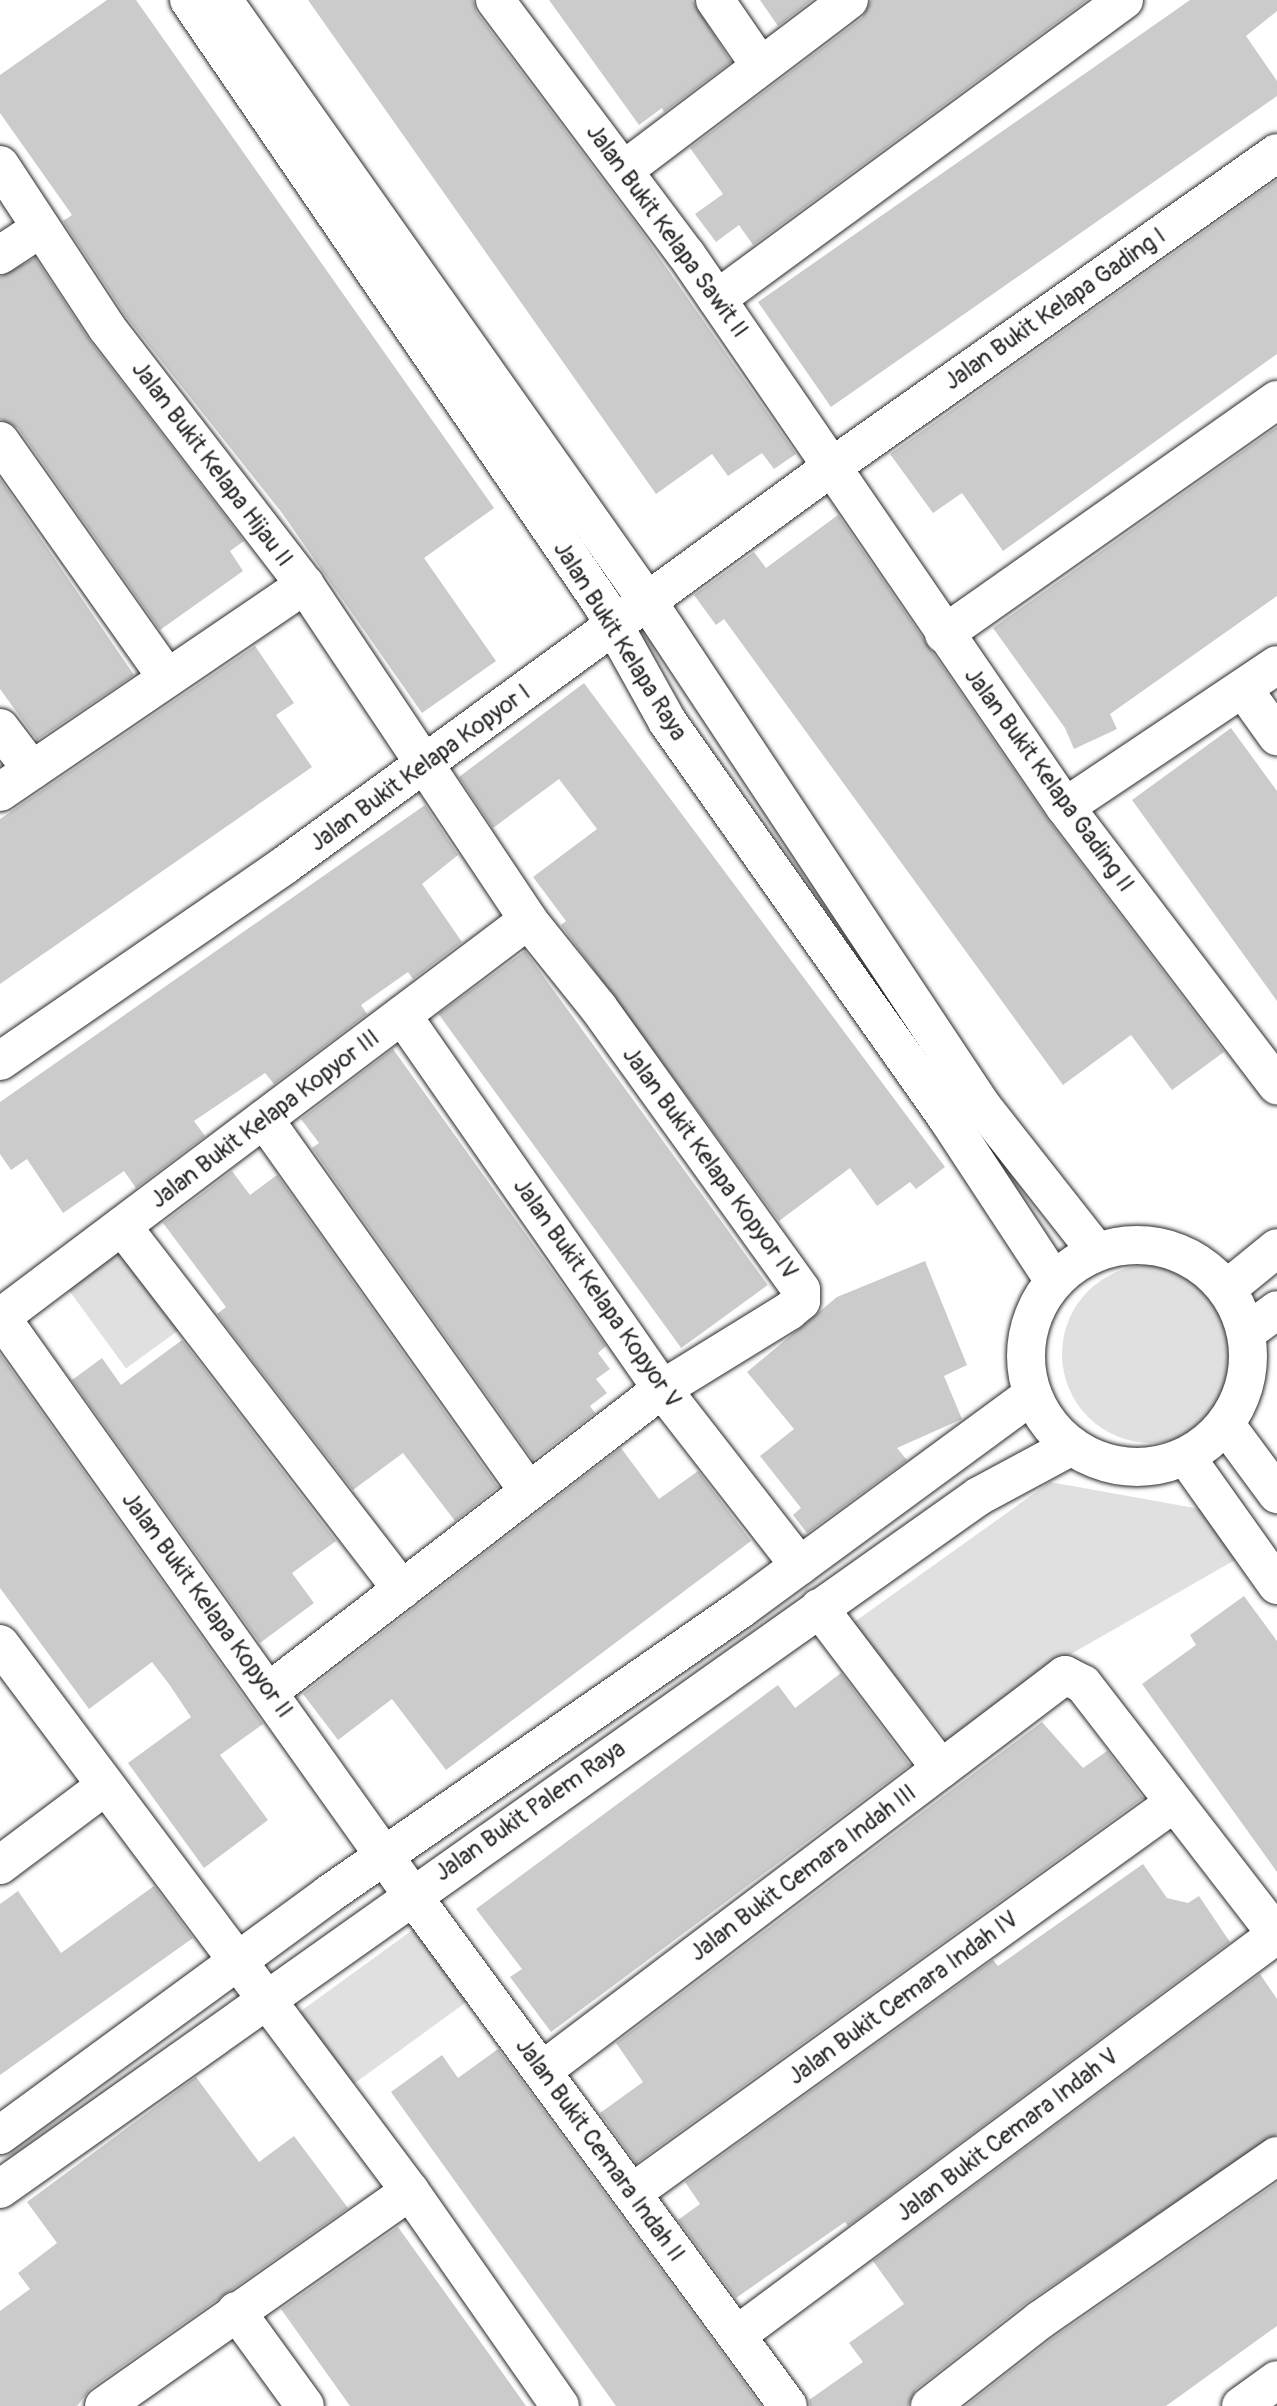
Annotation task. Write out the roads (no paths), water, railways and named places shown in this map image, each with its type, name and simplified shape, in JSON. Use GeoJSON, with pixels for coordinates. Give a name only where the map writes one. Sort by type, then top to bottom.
{"type":"FeatureCollection","features":[{"type":"Feature","properties":{"kind":"street","name":"Jalan Bukit Kelapa Raya"},"geometry":{"type":"LineString","coordinates":[[189,0],[325,172],[648,602],[982,1106],[1096,1251]]}},
{"type":"Feature","properties":{"kind":"street","name":"Jalan Bukit Kelapa Raya"},"geometry":{"type":"LineString","coordinates":[[223,0],[325,172],[615,627],[667,721],[949,1121],[1054,1281]]}},
{"type":"Feature","properties":{"kind":"street","name":"Jalan Bukit Kelapa Sawit II"},"geometry":{"type":"LineString","coordinates":[[495,0],[624,170],[833,466]]}},
{"type":"Feature","properties":{"kind":"street"},"geometry":{"type":"LineString","coordinates":[[715,0],[759,64]]}},
{"type":"Feature","properties":{"kind":"street"},"geometry":{"type":"LineString","coordinates":[[624,170],[759,64],[849,0]]}},
{"type":"Feature","properties":{"kind":"street"},"geometry":{"type":"LineString","coordinates":[[717,299],[1124,0]]}},
{"type":"Feature","properties":{"kind":"street","name":"Jalan Bukit Kelapa Gading I"},"geometry":{"type":"LineString","coordinates":[[833,466],[1277,153]]}},
{"type":"Feature","properties":{"kind":"street","name":"Jalan Bukit Kelapa Hijau II"},"geometry":{"type":"LineString","coordinates":[[0,165],[107,328],[305,585],[426,763]]}},
{"type":"Feature","properties":{"kind":"street"},"geometry":{"type":"LineString","coordinates":[[0,255],[41,228]]}},
{"type":"Feature","properties":{"kind":"street"},"geometry":{"type":"LineString","coordinates":[[944,634],[1277,400]]}},
{"type":"Feature","properties":{"kind":"street"},"geometry":{"type":"LineString","coordinates":[[0,441],[167,678]]}},
{"type":"Feature","properties":{"kind":"street","name":"Jalan Bukit Kelapa Kopyor I"},"geometry":{"type":"LineString","coordinates":[[0,1061],[426,763],[833,466]]}},
{"type":"Feature","properties":{"kind":"street","name":"Jalan Bukit Kelapa Gading II"},"geometry":{"type":"LineString","coordinates":[[833,466],[944,634],[1065,807],[1277,1085]]}},
{"type":"Feature","properties":{"kind":"street"},"geometry":{"type":"LineString","coordinates":[[0,792],[305,585]]}},
{"type":"Feature","properties":{"kind":"street"},"geometry":{"type":"LineString","coordinates":[[1065,807],[1244,690],[1277,665]]}},
{"type":"Feature","properties":{"kind":"street"},"geometry":{"type":"LineString","coordinates":[[1244,690],[1277,736]]}},
{"type":"Feature","properties":{"kind":"street"},"geometry":{"type":"LineString","coordinates":[[0,728],[32,770]]}},
{"type":"Feature","properties":{"kind":"street","name":"Jalan Bukit Kelapa Kopyor IV"},"geometry":{"type":"LineString","coordinates":[[269,1692],[662,1389],[801,1301],[801,1290],[598,1007],[528,920],[426,763]]}},
{"type":"Feature","properties":{"kind":"street","name":"Jalan Bukit Kelapa Kopyor III"},"geometry":{"type":"LineString","coordinates":[[0,1316],[528,920]]}},
{"type":"Feature","properties":{"kind":"street","name":"Jalan Bukit Kelapa Kopyor V"},"geometry":{"type":"LineString","coordinates":[[402,1015],[662,1389],[800,1566]]}},
{"type":"Feature","properties":{"kind":"street"},"geometry":{"type":"LineString","coordinates":[[264,1119],[528,1491]]}},
{"type":"Feature","properties":{"kind":"street"},"geometry":{"type":"LineString","coordinates":[[122,1226],[402,1590]]}},
{"type":"Feature","properties":{"kind":"street"},"geometry":{"type":"LineString","coordinates":[[1144,1244],[1191,1256],[1228,1288],[1247,1332],[1247,1381],[1226,1425],[1186,1457],[1127,1468],[1070,1447],[1047,1424],[1032,1395],[1027,1335],[1054,1281],[1096,1251],[1144,1244]]}},
{"type":"Feature","properties":{"kind":"street"},"geometry":{"type":"LineString","coordinates":[[1228,1288],[1277,1248]]}},
{"type":"Feature","properties":{"kind":"street"},"geometry":{"type":"LineString","coordinates":[[1247,1332],[1277,1310]]}},
{"type":"Feature","properties":{"kind":"street","name":"Jalan Bukit Kelapa Kopyor II"},"geometry":{"type":"LineString","coordinates":[[0,1316],[412,1895]]}},
{"type":"Feature","properties":{"kind":"street","name":"Jalan Bukit Palem Raya"},"geometry":{"type":"LineString","coordinates":[[0,2135],[385,1856],[800,1566],[1032,1395]]}},
{"type":"Feature","properties":{"kind":"street"},"geometry":{"type":"LineString","coordinates":[[1226,1425],[1277,1494]]}},
{"type":"Feature","properties":{"kind":"street","name":"Jalan Bukit Palem Raya"},"geometry":{"type":"LineString","coordinates":[[0,2189],[264,1999],[979,1496],[1070,1447]]}},
{"type":"Feature","properties":{"kind":"street"},"geometry":{"type":"LineString","coordinates":[[1186,1457],[1277,1585]]}},
{"type":"Feature","properties":{"kind":"street"},"geometry":{"type":"LineString","coordinates":[[819,1608],[941,1769]]}},
{"type":"Feature","properties":{"kind":"street"},"geometry":{"type":"LineString","coordinates":[[0,1644],[104,1787],[410,2191],[560,2406]]}},
{"type":"Feature","properties":{"kind":"street","name":"Jalan Bukit Cemara Indah III"},"geometry":{"type":"LineString","coordinates":[[542,2071],[1065,1675],[1083,1684],[1174,1803]]}},
{"type":"Feature","properties":{"kind":"street"},"geometry":{"type":"LineString","coordinates":[[607,1702],[631,1740]]}},
{"type":"Feature","properties":{"kind":"street"},"geometry":{"type":"LineString","coordinates":[[0,1865],[104,1787]]}},
{"type":"Feature","properties":{"kind":"street"},"geometry":{"type":"LineString","coordinates":[[1174,1803],[1277,1935]]}},
{"type":"Feature","properties":{"kind":"street","name":"Jalan Bukit Cemara Indah IV"},"geometry":{"type":"LineString","coordinates":[[632,2193],[1174,1803]]}},
{"type":"Feature","properties":{"kind":"street","name":"Jalan Bukit Cemara Indah II"},"geometry":{"type":"LineString","coordinates":[[412,1895],[788,2406]]}},
{"type":"Feature","properties":{"kind":"street","name":"Jalan Bukit Cemara Indah V"},"geometry":{"type":"LineString","coordinates":[[737,2335],[1277,1935]]}},
{"type":"Feature","properties":{"kind":"street"},"geometry":{"type":"LineString","coordinates":[[930,2406],[1040,2320],[1277,2156]]}},
{"type":"Feature","properties":{"kind":"street"},"geometry":{"type":"LineString","coordinates":[[104,2406],[410,2191]]}},
{"type":"Feature","properties":{"kind":"street"},"geometry":{"type":"LineString","coordinates":[[236,2311],[305,2406]]}},
{"type":"Feature","properties":{"kind":"street"},"geometry":{"type":"LineString","coordinates":[[1241,2406],[1277,2380]]}}]}
